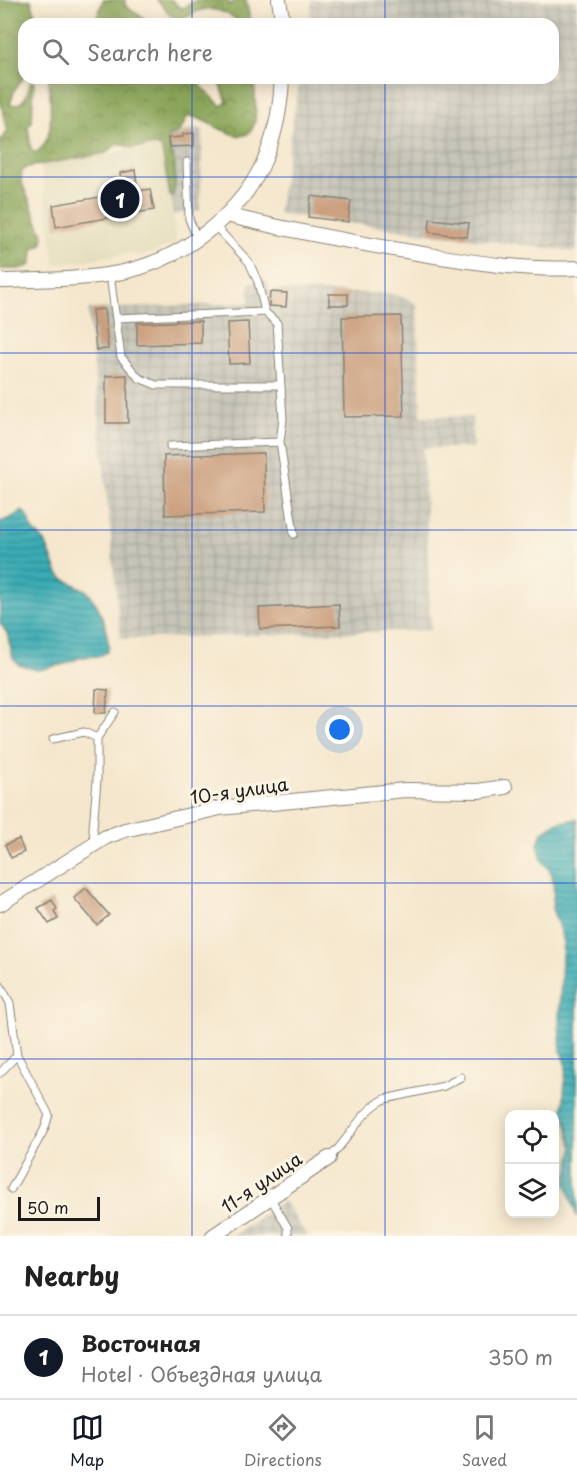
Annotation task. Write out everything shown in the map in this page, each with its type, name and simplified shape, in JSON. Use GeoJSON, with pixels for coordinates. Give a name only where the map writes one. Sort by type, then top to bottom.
{"type":"FeatureCollection","features":[{"type":"Feature","properties":{"kind":"street"},"geometry":{"type":"LineString","coordinates":[[279,0],[282,18]]}},
{"type":"Feature","properties":{"kind":"street"},"geometry":{"type":"LineString","coordinates":[[0,281],[110,275],[156,261],[198,238],[226,215],[258,174],[275,128],[281,84]]}},
{"type":"Feature","properties":{"kind":"street"},"geometry":{"type":"LineString","coordinates":[[226,215],[344,241],[463,260],[577,268]]}},
{"type":"Feature","properties":{"kind":"street","name":"10-я улица"},"geometry":{"type":"LineString","coordinates":[[0,904],[94,843],[125,830],[220,808],[405,790],[478,790],[505,787]]}},
{"type":"Feature","properties":{"kind":"street","name":"11-я улица"},"geometry":{"type":"LineString","coordinates":[[213,1236],[329,1158]]}},
{"type":"Feature","properties":{"kind":"lane"},"geometry":{"type":"LineString","coordinates":[[187,162],[189,219],[198,238]]}},
{"type":"Feature","properties":{"kind":"lane"},"geometry":{"type":"LineString","coordinates":[[214,225],[252,268],[265,312],[277,323],[283,419],[280,442],[294,534]]}},
{"type":"Feature","properties":{"kind":"lane"},"geometry":{"type":"LineString","coordinates":[[110,275],[121,357],[146,383],[156,385],[281,385]]}},
{"type":"Feature","properties":{"kind":"lane"},"geometry":{"type":"LineString","coordinates":[[116,318],[265,312]]}},
{"type":"Feature","properties":{"kind":"lane"},"geometry":{"type":"LineString","coordinates":[[170,446],[280,442]]}},
{"type":"Feature","properties":{"kind":"lane"},"geometry":{"type":"LineString","coordinates":[[94,843],[97,738],[115,712]]}},
{"type":"Feature","properties":{"kind":"lane"},"geometry":{"type":"LineString","coordinates":[[53,739],[84,732],[97,738]]}},
{"type":"Feature","properties":{"kind":"lane"},"geometry":{"type":"LineString","coordinates":[[0,985],[10,1003],[17,1055],[49,1115],[44,1131],[11,1189]]}},
{"type":"Feature","properties":{"kind":"lane"},"geometry":{"type":"LineString","coordinates":[[0,1073],[17,1055]]}},
{"type":"Feature","properties":{"kind":"lane"},"geometry":{"type":"LineString","coordinates":[[329,1158],[363,1116],[378,1103],[386,1099],[444,1086],[461,1077]]}},
{"type":"Feature","properties":{"kind":"lane"},"geometry":{"type":"LineString","coordinates":[[270,1197],[288,1227],[288,1236]]}},
{"type":"Feature","properties":{"kind":"shaded area"},"geometry":{"type":"Polygon","coordinates":[[[312,0],[577,0],[577,252],[278,214],[299,84],[559,84],[559,18],[310,18],[312,0]]]}},
{"type":"Feature","properties":{"kind":"shaded area"},"geometry":{"type":"Polygon","coordinates":[[[203,129],[200,210],[173,215],[165,136],[203,129]]]}},
{"type":"Feature","properties":{"kind":"shaded area"},"geometry":{"type":"Polygon","coordinates":[[[166,144],[176,243],[142,256],[129,253],[55,265],[41,165],[166,144]]]}},
{"type":"Feature","properties":{"kind":"shaded area"},"geometry":{"type":"Polygon","coordinates":[[[266,280],[270,290],[391,294],[409,299],[417,305],[421,416],[472,417],[473,448],[423,448],[431,630],[121,639],[88,309],[249,303],[249,283],[266,280]]]}},
{"type":"Feature","properties":{"kind":"shaded area"},"geometry":{"type":"Polygon","coordinates":[[[284,1201],[307,1236],[232,1236],[284,1201]]]}},
{"type":"Feature","properties":{"kind":"green space"},"geometry":{"type":"Polygon","coordinates":[[[0,0],[31,0],[35,18],[18,18],[18,84],[10,104],[15,105],[22,102],[30,84],[34,84],[32,122],[28,126],[31,150],[35,153],[47,139],[50,129],[49,84],[199,84],[221,106],[227,102],[221,84],[255,84],[256,115],[251,131],[244,135],[226,132],[196,117],[188,116],[180,130],[168,139],[175,173],[172,197],[162,149],[158,145],[132,148],[118,143],[106,153],[27,167],[22,171],[21,180],[43,235],[43,243],[33,249],[32,262],[29,266],[18,269],[0,269],[0,141],[8,131],[0,100],[0,0]]]}},
{"type":"Feature","properties":{"kind":"green space"},"geometry":{"type":"Polygon","coordinates":[[[103,0],[125,0],[128,8],[144,18],[97,18],[103,0]]]}},
{"type":"Feature","properties":{"kind":"green space"},"geometry":{"type":"Polygon","coordinates":[[[157,0],[172,0],[180,8],[196,0],[227,0],[230,5],[235,0],[246,0],[250,18],[233,18],[209,9],[198,11],[184,18],[173,18],[157,0]]]}},
{"type":"Feature","properties":{"kind":"water"},"geometry":{"type":"Polygon","coordinates":[[[22,511],[27,515],[33,530],[45,542],[58,574],[87,591],[97,605],[104,621],[109,646],[107,652],[99,656],[81,657],[65,664],[38,670],[19,665],[13,658],[7,633],[0,623],[0,522],[22,511]]]}},
{"type":"Feature","properties":{"kind":"water"},"geometry":{"type":"Polygon","coordinates":[[[577,819],[577,1217],[566,1183],[573,1149],[563,1110],[566,1066],[561,1051],[559,1022],[563,939],[552,908],[554,892],[552,874],[542,860],[538,844],[542,833],[557,823],[577,819]]]}},
{"type":"Feature","properties":{"kind":"building"},"geometry":{"type":"Polygon","coordinates":[[[194,133],[194,146],[169,147],[168,138],[183,137],[183,134],[194,133]]]}},
{"type":"Feature","properties":{"kind":"building"},"geometry":{"type":"Polygon","coordinates":[[[135,170],[138,191],[150,189],[154,210],[56,227],[53,205],[124,193],[120,173],[135,170]]]}},
{"type":"Feature","properties":{"kind":"building"},"geometry":{"type":"Polygon","coordinates":[[[311,196],[351,201],[348,222],[308,217],[311,196]]]}},
{"type":"Feature","properties":{"kind":"building"},"geometry":{"type":"Polygon","coordinates":[[[430,219],[469,223],[467,237],[429,232],[430,219]]]}},
{"type":"Feature","properties":{"kind":"building"},"geometry":{"type":"Polygon","coordinates":[[[270,292],[287,293],[286,307],[269,306],[270,292]]]}},
{"type":"Feature","properties":{"kind":"building"},"geometry":{"type":"Polygon","coordinates":[[[329,294],[348,294],[348,305],[329,305],[329,294]]]}},
{"type":"Feature","properties":{"kind":"building"},"geometry":{"type":"Polygon","coordinates":[[[104,309],[108,349],[96,350],[92,310],[104,309]]]}},
{"type":"Feature","properties":{"kind":"building"},"geometry":{"type":"Polygon","coordinates":[[[401,316],[404,416],[344,417],[342,317],[401,316]]]}},
{"type":"Feature","properties":{"kind":"building"},"geometry":{"type":"Polygon","coordinates":[[[201,321],[201,343],[137,345],[137,323],[201,321]]]}},
{"type":"Feature","properties":{"kind":"building"},"geometry":{"type":"Polygon","coordinates":[[[248,322],[250,363],[229,364],[227,323],[248,322]]]}},
{"type":"Feature","properties":{"kind":"building"},"geometry":{"type":"Polygon","coordinates":[[[127,375],[128,423],[106,423],[106,376],[127,375]]]}},
{"type":"Feature","properties":{"kind":"building"},"geometry":{"type":"Polygon","coordinates":[[[264,453],[265,512],[165,515],[164,456],[264,453]]]}},
{"type":"Feature","properties":{"kind":"building"},"geometry":{"type":"Polygon","coordinates":[[[339,604],[340,626],[260,629],[259,608],[339,604]]]}},
{"type":"Feature","properties":{"kind":"building"},"geometry":{"type":"Polygon","coordinates":[[[96,689],[108,690],[106,713],[95,713],[96,689]]]}},
{"type":"Feature","properties":{"kind":"building"},"geometry":{"type":"Polygon","coordinates":[[[19,839],[24,852],[11,858],[5,845],[19,839]]]}},
{"type":"Feature","properties":{"kind":"building"},"geometry":{"type":"Polygon","coordinates":[[[86,888],[109,915],[97,925],[74,898],[86,888]]]}},
{"type":"Feature","properties":{"kind":"building"},"geometry":{"type":"Polygon","coordinates":[[[52,900],[57,909],[54,911],[58,919],[49,924],[38,908],[52,900]]]}},
{"type":"Feature","properties":{"kind":"place","name":"Восточная"},"geometry":{"type":"Point","coordinates":[120,199]}}]}
